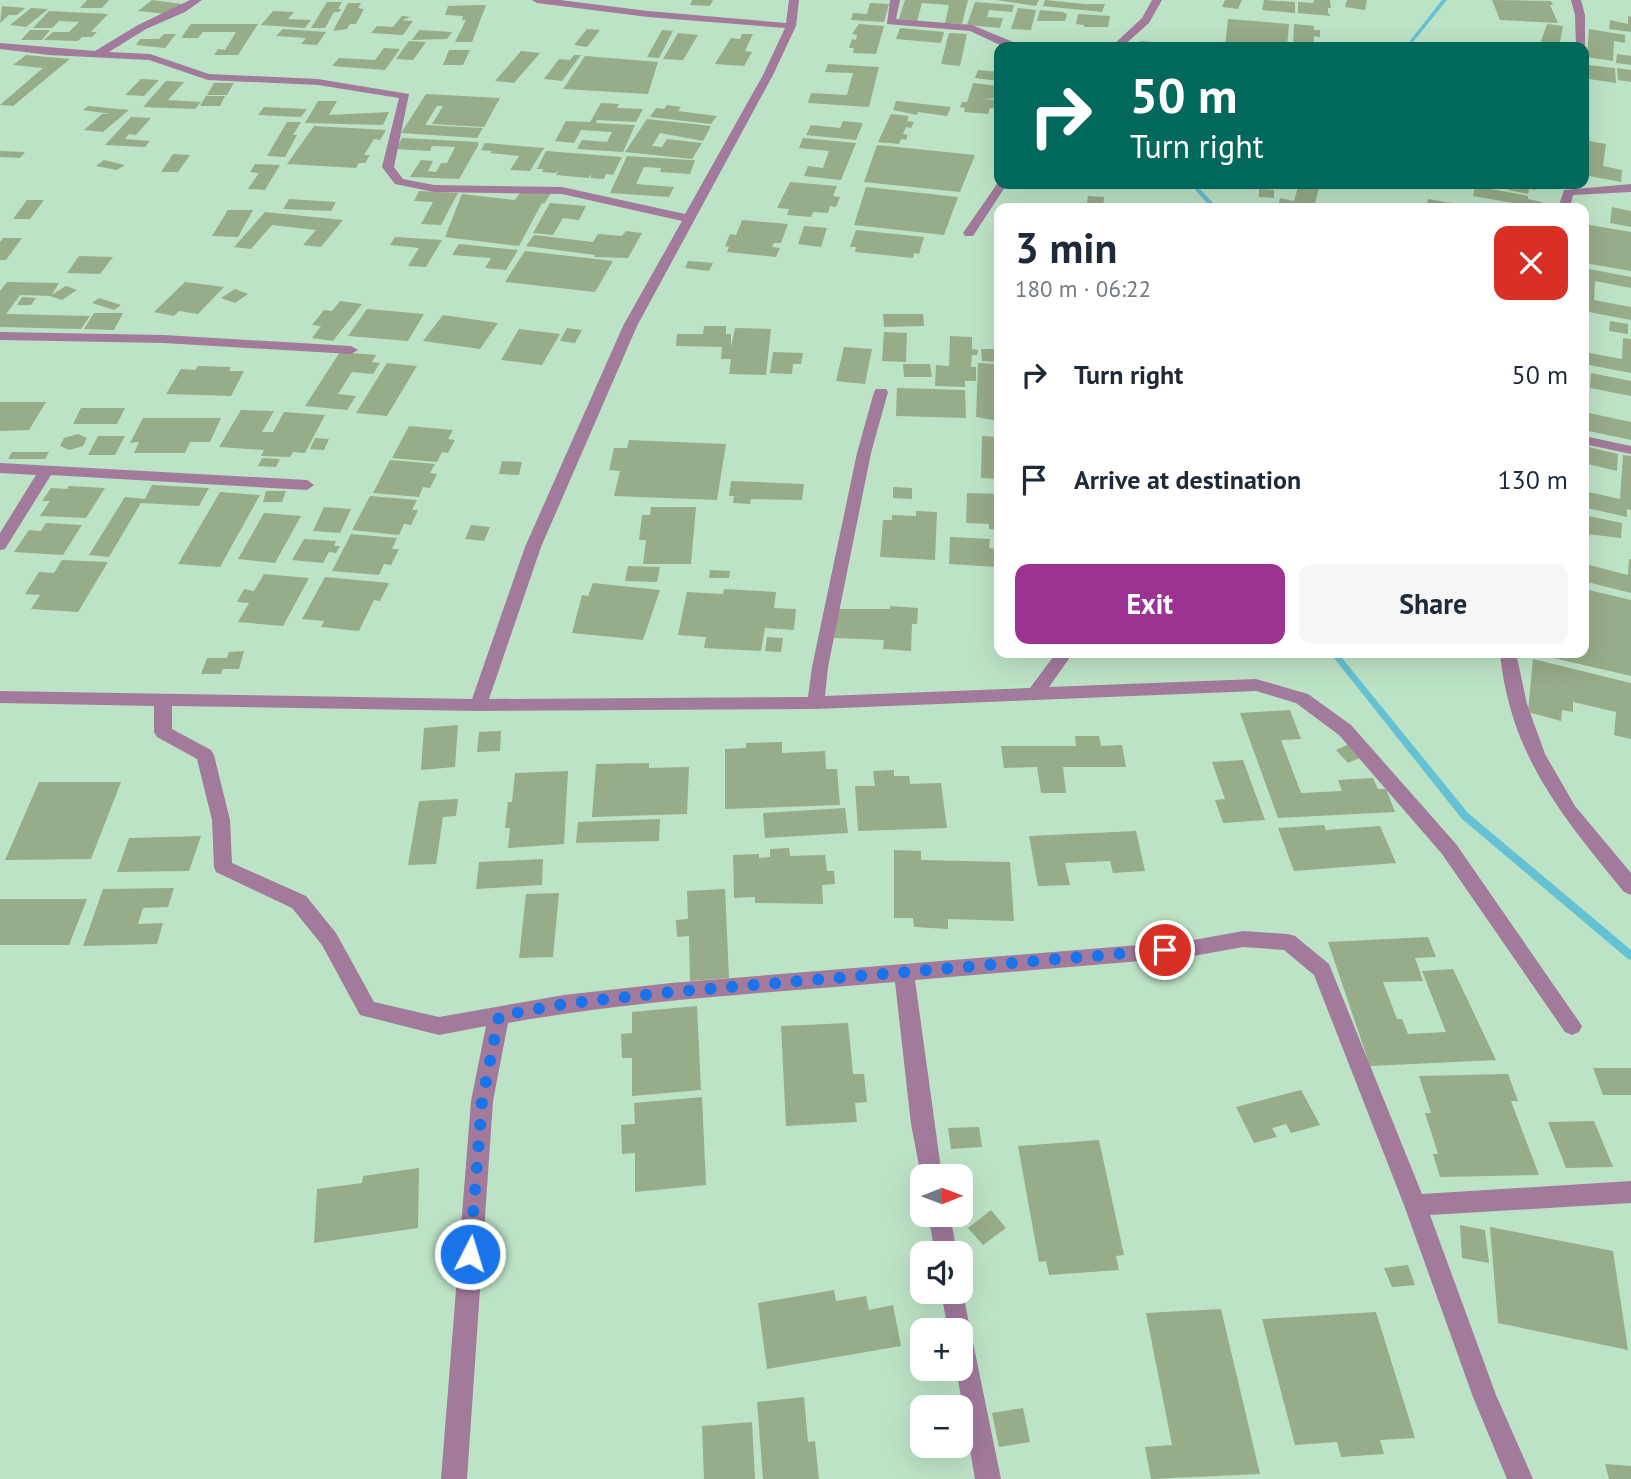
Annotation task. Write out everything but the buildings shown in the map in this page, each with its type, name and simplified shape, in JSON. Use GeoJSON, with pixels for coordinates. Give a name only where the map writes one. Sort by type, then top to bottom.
{"type":"FeatureCollection","features":[{"type":"Feature","properties":{"kind":"street"},"geometry":{"type":"LineString","coordinates":[[98,54],[142,27],[182,10],[197,0]]}},
{"type":"Feature","properties":{"kind":"street"},"geometry":{"type":"LineString","coordinates":[[537,0],[711,20],[791,26]]}},
{"type":"Feature","properties":{"kind":"street"},"geometry":{"type":"LineString","coordinates":[[478,705],[533,547],[630,326],[768,75],[791,26],[794,0]]}},
{"type":"Feature","properties":{"kind":"street"},"geometry":{"type":"LineString","coordinates":[[895,0],[891,22],[972,28],[1002,42]]}},
{"type":"Feature","properties":{"kind":"street"},"geometry":{"type":"LineString","coordinates":[[1123,42],[1154,9],[1157,0]]}},
{"type":"Feature","properties":{"kind":"street"},"geometry":{"type":"LineString","coordinates":[[1576,0],[1580,15],[1581,42]]}},
{"type":"Feature","properties":{"kind":"street"},"geometry":{"type":"LineString","coordinates":[[2,49],[150,57],[208,77],[318,82],[405,96],[388,167],[399,182],[439,188],[579,192],[690,219]]}},
{"type":"Feature","properties":{"kind":"street"},"geometry":{"type":"LineString","coordinates":[[1589,188],[1631,188]]}},
{"type":"Feature","properties":{"kind":"street"},"geometry":{"type":"LineString","coordinates":[[969,233],[999,189]]}},
{"type":"Feature","properties":{"kind":"street"},"geometry":{"type":"LineString","coordinates":[[0,336],[164,339],[351,350]]}},
{"type":"Feature","properties":{"kind":"street"},"geometry":{"type":"LineString","coordinates":[[816,703],[822,655],[861,466],[881,392]]}},
{"type":"Feature","properties":{"kind":"street"},"geometry":{"type":"LineString","coordinates":[[1589,441],[1631,450]]}},
{"type":"Feature","properties":{"kind":"street"},"geometry":{"type":"LineString","coordinates":[[0,468],[307,485]]}},
{"type":"Feature","properties":{"kind":"street"},"geometry":{"type":"LineString","coordinates":[[0,545],[46,471]]}},
{"type":"Feature","properties":{"kind":"street"},"geometry":{"type":"LineString","coordinates":[[1036,693],[1061,658]]}},
{"type":"Feature","properties":{"kind":"street"},"geometry":{"type":"LineString","coordinates":[[1509,658],[1511,682],[1537,755],[1552,787],[1631,887]]}},
{"type":"Feature","properties":{"kind":"street"},"geometry":{"type":"LineString","coordinates":[[0,697],[163,702],[478,705],[816,703],[1256,685],[1302,698],[1345,730],[1449,849],[1572,1026]]}},
{"type":"Feature","properties":{"kind":"street"},"geometry":{"type":"LineString","coordinates":[[163,702],[163,732],[205,755],[221,820],[223,867],[299,902],[329,939],[367,1009],[439,1026],[564,1004],[671,992],[1188,949],[1243,939],[1288,942],[1322,970],[1415,1205],[1485,1397],[1520,1479]]}},
{"type":"Feature","properties":{"kind":"street"},"geometry":{"type":"LineString","coordinates":[[904,974],[929,1164]]}},
{"type":"Feature","properties":{"kind":"street"},"geometry":{"type":"LineString","coordinates":[[454,1479],[482,1101],[499,1016]]}},
{"type":"Feature","properties":{"kind":"street"},"geometry":{"type":"LineString","coordinates":[[1415,1205],[1631,1192]]}},
{"type":"Feature","properties":{"kind":"street"},"geometry":{"type":"LineString","coordinates":[[970,1381],[988,1479]]}},
{"type":"Feature","properties":{"kind":"waterway"},"geometry":{"type":"LineString","coordinates":[[1411,42],[1445,0]]}},
{"type":"Feature","properties":{"kind":"waterway"},"geometry":{"type":"LineString","coordinates":[[1197,189],[1210,203]]}},
{"type":"Feature","properties":{"kind":"waterway"},"geometry":{"type":"LineString","coordinates":[[1338,658],[1465,816],[1631,956]]}},
{"type":"Feature","properties":{"kind":"route"},"geometry":{"type":"LineString","coordinates":[[470,1254],[482,1101],[499,1016],[564,1004],[671,992],[1165,950]]}}]}
